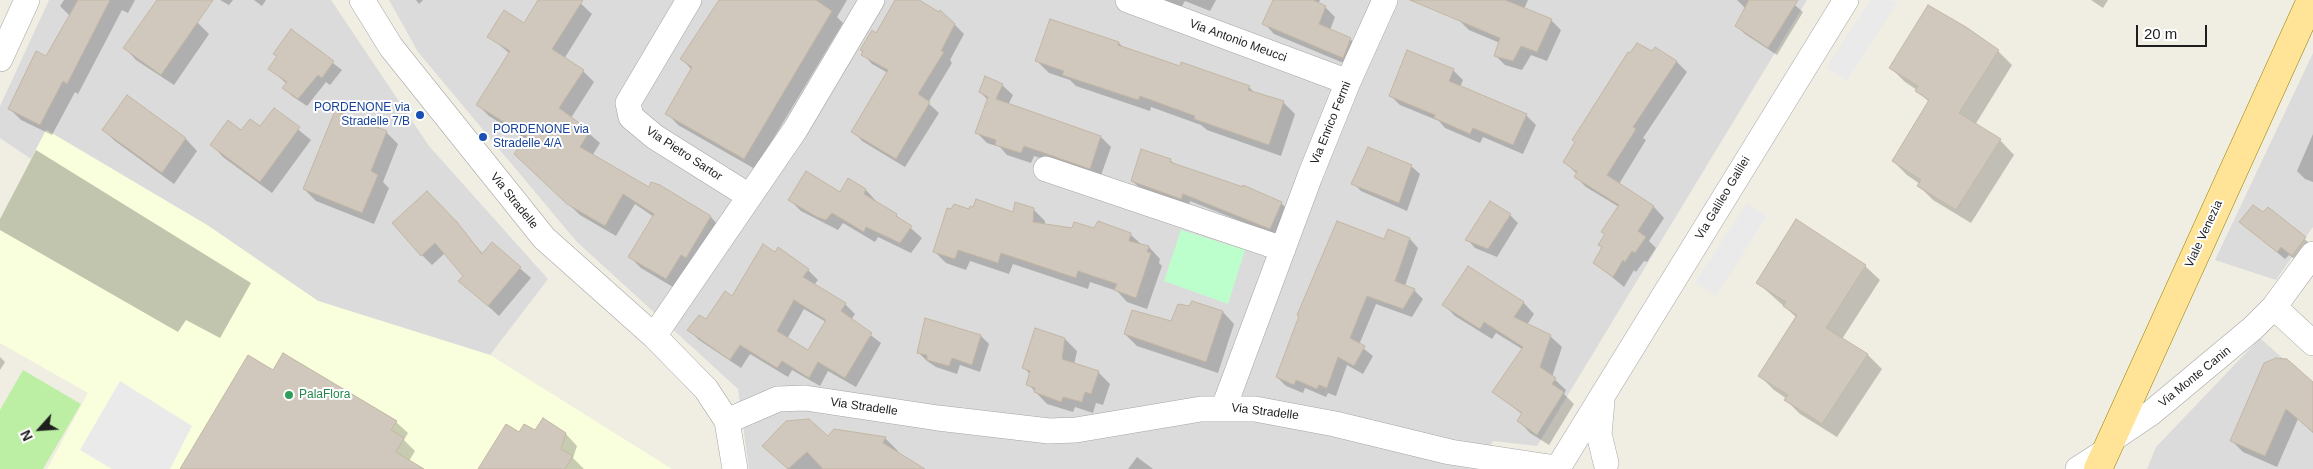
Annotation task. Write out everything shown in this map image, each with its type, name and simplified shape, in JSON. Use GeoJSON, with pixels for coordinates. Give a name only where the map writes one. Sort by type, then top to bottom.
{"type":"FeatureCollection","features":[{"type":"Feature","properties":{"kind":"main road","name":"Viale Venezia"},"geometry":{"type":"LineString","coordinates":[[2105,453],[2311,0]]}},
{"type":"Feature","properties":{"kind":"street"},"geometry":{"type":"LineString","coordinates":[[0,59],[27,0]]}},
{"type":"Feature","properties":{"kind":"street","name":"Via Stradelle"},"geometry":{"type":"LineString","coordinates":[[362,0],[391,47],[544,238],[654,336],[706,389],[727,421],[778,399],[805,398],[938,418],[1049,431],[1076,430],[1200,409],[1224,407],[1278,412],[1450,452],[1557,466]]}},
{"type":"Feature","properties":{"kind":"street","name":"Via Pietro Sartor"},"geometry":{"type":"LineString","coordinates":[[689,0],[628,103],[631,117],[655,138],[749,196]]}},
{"type":"Feature","properties":{"kind":"street"},"geometry":{"type":"LineString","coordinates":[[654,336],[794,130],[872,0]]}},
{"type":"Feature","properties":{"kind":"street","name":"Via Antonio Meucci"},"geometry":{"type":"LineString","coordinates":[[1128,0],[1348,82]]}},
{"type":"Feature","properties":{"kind":"street","name":"Via Enrico Fermi"},"geometry":{"type":"LineString","coordinates":[[1224,407],[1310,176],[1348,82],[1385,0]]}},
{"type":"Feature","properties":{"kind":"street","name":"Via Galileo Galilei"},"geometry":{"type":"LineString","coordinates":[[1557,466],[1603,397],[1846,0]]}},
{"type":"Feature","properties":{"kind":"street"},"geometry":{"type":"LineString","coordinates":[[1046,169],[1283,249]]}},
{"type":"Feature","properties":{"kind":"street","name":"Via Monte Canin"},"geometry":{"type":"LineString","coordinates":[[2105,453],[2203,371],[2274,307],[2313,254]]}},
{"type":"Feature","properties":{"kind":"street"},"geometry":{"type":"LineString","coordinates":[[2274,307],[2313,343]]}},
{"type":"Feature","properties":{"kind":"street","name":"Via Galileo Galilei"},"geometry":{"type":"LineString","coordinates":[[1603,397],[1599,434],[1611,467]]}},
{"type":"Feature","properties":{"kind":"street"},"geometry":{"type":"LineString","coordinates":[[727,421],[735,469]]}},
{"type":"Feature","properties":{"kind":"street"},"geometry":{"type":"LineString","coordinates":[[2078,469],[2105,453]]}},
{"type":"Feature","properties":{"kind":"street"},"geometry":{"type":"LineString","coordinates":[[1557,466],[1580,455],[1590,456],[1611,467]]}},
{"type":"Feature","properties":{"kind":"shaded area"},"geometry":{"type":"Polygon","coordinates":[[[49,0],[331,0],[429,146],[548,279],[490,355],[318,301],[207,225],[47,130],[31,159],[0,138],[0,106],[49,0]]]}},
{"type":"Feature","properties":{"kind":"shaded area"},"geometry":{"type":"Polygon","coordinates":[[[389,0],[1807,0],[1537,446],[1493,441],[1479,469],[749,469],[738,389],[576,241],[418,52],[389,0]]]}},
{"type":"Feature","properties":{"kind":"shaded area"},"geometry":{"type":"Polygon","coordinates":[[[1870,0],[1898,1],[1847,81],[1826,68],[1870,0]]]}},
{"type":"Feature","properties":{"kind":"shaded area"},"geometry":{"type":"Polygon","coordinates":[[[2313,53],[2313,227],[2276,280],[2215,260],[2313,53]]]}},
{"type":"Feature","properties":{"kind":"shaded area"},"geometry":{"type":"Polygon","coordinates":[[[46,130],[207,225],[318,301],[490,355],[672,469],[47,469],[88,393],[0,343],[0,219],[46,130]]]}},
{"type":"Feature","properties":{"kind":"shaded area"},"geometry":{"type":"Polygon","coordinates":[[[36,150],[251,283],[220,338],[186,320],[178,332],[0,230],[0,219],[36,150]]]}},
{"type":"Feature","properties":{"kind":"shaded area"},"geometry":{"type":"Polygon","coordinates":[[[1747,203],[1767,216],[1716,296],[1695,282],[1747,203]]]}},
{"type":"Feature","properties":{"kind":"shaded area"},"geometry":{"type":"Polygon","coordinates":[[[2260,338],[2313,385],[2313,469],[2147,469],[2156,447],[2260,338]]]}},
{"type":"Feature","properties":{"kind":"shaded area"},"geometry":{"type":"Polygon","coordinates":[[[120,381],[192,426],[170,469],[112,469],[80,450],[120,381]]]}},
{"type":"Feature","properties":{"kind":"green space"},"geometry":{"type":"Polygon","coordinates":[[[1181,230],[1245,250],[1228,304],[1164,281],[1181,230]]]}},
{"type":"Feature","properties":{"kind":"green space"},"geometry":{"type":"Polygon","coordinates":[[[23,370],[81,404],[43,469],[0,469],[0,410],[23,370]]]}},
{"type":"Feature","properties":{"kind":"building"},"geometry":{"type":"Polygon","coordinates":[[[78,0],[110,0],[67,84],[63,81],[40,125],[8,109],[36,51],[46,56],[78,0]]]}},
{"type":"Feature","properties":{"kind":"building"},"geometry":{"type":"Polygon","coordinates":[[[157,0],[213,0],[161,75],[123,48],[157,0]]]}},
{"type":"Feature","properties":{"kind":"building"},"geometry":{"type":"Polygon","coordinates":[[[538,0],[583,0],[552,49],[584,70],[559,108],[590,131],[580,147],[649,187],[651,182],[660,185],[711,216],[686,258],[681,255],[666,279],[628,257],[654,214],[623,194],[605,226],[567,204],[514,154],[527,136],[476,105],[510,51],[487,37],[504,10],[524,23],[538,0]]]}},
{"type":"Feature","properties":{"kind":"building"},"geometry":{"type":"Polygon","coordinates":[[[719,0],[816,0],[832,11],[744,159],[665,114],[692,67],[680,59],[719,0]]]}},
{"type":"Feature","properties":{"kind":"building"},"geometry":{"type":"Polygon","coordinates":[[[895,0],[919,0],[939,12],[940,10],[955,24],[941,51],[944,52],[918,94],[930,102],[896,159],[851,132],[888,70],[861,55],[863,51],[860,50],[872,30],[876,33],[895,0]]]}},
{"type":"Feature","properties":{"kind":"building"},"geometry":{"type":"Polygon","coordinates":[[[1273,0],[1313,0],[1326,6],[1319,24],[1351,38],[1343,58],[1262,24],[1273,0]]]}},
{"type":"Feature","properties":{"kind":"building"},"geometry":{"type":"Polygon","coordinates":[[[1410,0],[1505,0],[1552,19],[1537,52],[1521,46],[1513,61],[1494,56],[1500,38],[1410,0]]]}},
{"type":"Feature","properties":{"kind":"building"},"geometry":{"type":"Polygon","coordinates":[[[1749,0],[1798,0],[1768,48],[1735,26],[1749,0]]]}},
{"type":"Feature","properties":{"kind":"building"},"geometry":{"type":"Polygon","coordinates":[[[1928,5],[1966,27],[1999,50],[1959,113],[2001,139],[1956,210],[1917,186],[1921,180],[1892,161],[1929,100],[1915,91],[1918,86],[1889,68],[1928,5]]]}},
{"type":"Feature","properties":{"kind":"building"},"geometry":{"type":"Polygon","coordinates":[[[1050,19],[1119,42],[1118,45],[1180,66],[1181,62],[1250,86],[1248,90],[1284,101],[1269,145],[1194,119],[1195,116],[1140,96],[1138,100],[1062,75],[1064,71],[1035,61],[1050,19]]]}},
{"type":"Feature","properties":{"kind":"building"},"geometry":{"type":"Polygon","coordinates":[[[291,29],[334,61],[322,78],[318,75],[298,99],[282,88],[287,82],[268,69],[277,56],[273,54],[291,29]]]}},
{"type":"Feature","properties":{"kind":"building"},"geometry":{"type":"Polygon","coordinates":[[[1637,43],[1652,51],[1655,47],[1677,61],[1633,127],[1636,129],[1607,175],[1654,206],[1638,231],[1646,237],[1635,253],[1632,251],[1625,262],[1623,260],[1613,277],[1593,263],[1602,247],[1598,245],[1605,234],[1601,232],[1619,205],[1574,177],[1577,172],[1563,162],[1575,142],[1572,140],[1628,52],[1630,53],[1637,43]]]}},
{"type":"Feature","properties":{"kind":"building"},"geometry":{"type":"Polygon","coordinates":[[[1407,50],[1454,69],[1449,81],[1527,114],[1513,145],[1473,128],[1470,134],[1434,118],[1435,115],[1389,96],[1407,50]]]}},
{"type":"Feature","properties":{"kind":"building"},"geometry":{"type":"Polygon","coordinates":[[[985,76],[1003,84],[996,99],[1101,136],[1090,169],[1024,146],[1021,153],[995,145],[996,140],[975,133],[988,97],[979,92],[985,76]]]}},
{"type":"Feature","properties":{"kind":"building"},"geometry":{"type":"Polygon","coordinates":[[[127,95],[186,138],[162,173],[102,130],[127,95]]]}},
{"type":"Feature","properties":{"kind":"building"},"geometry":{"type":"Polygon","coordinates":[[[274,108],[300,127],[260,182],[210,145],[228,120],[241,130],[250,119],[260,126],[274,108]]]}},
{"type":"Feature","properties":{"kind":"building"},"geometry":{"type":"Polygon","coordinates":[[[335,111],[387,131],[371,171],[378,175],[362,213],[303,189],[335,111]]]}},
{"type":"Feature","properties":{"kind":"building"},"geometry":{"type":"Polygon","coordinates":[[[1368,147],[1412,165],[1399,203],[1351,184],[1368,147]]]}},
{"type":"Feature","properties":{"kind":"building"},"geometry":{"type":"Polygon","coordinates":[[[1141,149],[1171,159],[1170,162],[1243,187],[1243,185],[1282,202],[1270,229],[1183,194],[1181,199],[1131,181],[1141,149]]]}},
{"type":"Feature","properties":{"kind":"building"},"geometry":{"type":"Polygon","coordinates":[[[806,171],[840,192],[848,178],[866,189],[864,194],[897,214],[896,216],[912,226],[900,243],[866,227],[864,232],[832,213],[826,220],[817,217],[788,200],[806,171]]]}},
{"type":"Feature","properties":{"kind":"building"},"geometry":{"type":"Polygon","coordinates":[[[427,191],[457,222],[482,254],[492,242],[521,267],[488,306],[458,281],[463,276],[435,243],[421,256],[392,223],[427,191]]]}},
{"type":"Feature","properties":{"kind":"building"},"geometry":{"type":"Polygon","coordinates":[[[976,199],[1013,212],[1015,202],[1034,208],[1033,222],[1072,228],[1074,222],[1094,228],[1098,221],[1131,233],[1129,241],[1149,246],[1147,252],[1151,253],[1136,298],[1114,290],[1117,284],[1078,271],[1076,278],[1001,253],[998,263],[958,250],[955,259],[933,252],[947,208],[951,209],[954,204],[969,209],[970,206],[973,207],[976,199]]]}},
{"type":"Feature","properties":{"kind":"building"},"geometry":{"type":"Polygon","coordinates":[[[1490,201],[1511,214],[1488,249],[1465,240],[1490,201]]]}},
{"type":"Feature","properties":{"kind":"building"},"geometry":{"type":"Polygon","coordinates":[[[2253,205],[2263,212],[2268,207],[2306,237],[2292,256],[2281,247],[2277,252],[2239,222],[2253,205]]]}},
{"type":"Feature","properties":{"kind":"building"},"geometry":{"type":"Polygon","coordinates":[[[1796,219],[1866,265],[1826,328],[1868,354],[1822,424],[1784,400],[1788,395],[1758,376],[1797,315],[1783,306],[1786,302],[1756,283],[1796,219]]]}},
{"type":"Feature","properties":{"kind":"building"},"geometry":{"type":"Polygon","coordinates":[[[1337,221],[1384,239],[1388,229],[1410,238],[1395,281],[1415,289],[1403,309],[1367,296],[1350,338],[1365,346],[1354,366],[1338,357],[1327,388],[1319,385],[1317,389],[1296,380],[1294,385],[1276,377],[1299,316],[1297,315],[1337,221]]]}},
{"type":"Feature","properties":{"kind":"building"},"geometry":{"type":"Polygon","coordinates":[[[763,244],[775,252],[778,247],[809,269],[803,277],[846,303],[841,311],[872,333],[845,378],[818,362],[809,378],[782,361],[777,368],[740,345],[730,360],[687,330],[699,315],[706,319],[725,291],[732,296],[763,244]],[[794,300],[777,331],[808,350],[826,320],[794,300]]]}},
{"type":"Feature","properties":{"kind":"building"},"geometry":{"type":"Polygon","coordinates":[[[1468,266],[1524,302],[1514,317],[1551,335],[1540,367],[1556,378],[1552,384],[1564,392],[1537,435],[1517,421],[1522,413],[1492,392],[1523,347],[1484,322],[1480,329],[1442,305],[1468,266]]]}},
{"type":"Feature","properties":{"kind":"building"},"geometry":{"type":"Polygon","coordinates":[[[1192,301],[1223,311],[1206,362],[1124,334],[1132,310],[1171,321],[1178,304],[1189,306],[1192,301]]]}},
{"type":"Feature","properties":{"kind":"building"},"geometry":{"type":"Polygon","coordinates":[[[925,318],[981,335],[972,365],[952,358],[949,366],[927,360],[927,355],[917,353],[925,318]]]}},
{"type":"Feature","properties":{"kind":"building"},"geometry":{"type":"Polygon","coordinates":[[[1035,328],[1065,338],[1062,359],[1099,371],[1091,394],[1085,392],[1082,402],[1063,397],[1061,402],[1034,392],[1035,388],[1026,385],[1030,371],[1022,368],[1035,328]]]}},
{"type":"Feature","properties":{"kind":"building","name":"PalaFlora"},"geometry":{"type":"Polygon","coordinates":[[[283,353],[397,421],[391,430],[404,438],[396,452],[424,469],[180,469],[248,355],[273,370],[283,353]]]}},
{"type":"Feature","properties":{"kind":"building"},"geometry":{"type":"Polygon","coordinates":[[[2276,358],[2287,359],[2313,382],[2313,432],[2286,409],[2265,456],[2230,441],[2264,363],[2276,358]]]}},
{"type":"Feature","properties":{"kind":"building"},"geometry":{"type":"Polygon","coordinates":[[[543,418],[566,433],[561,449],[573,456],[565,469],[478,469],[506,424],[519,432],[524,424],[535,430],[543,418]]]}},
{"type":"Feature","properties":{"kind":"building"},"geometry":{"type":"Polygon","coordinates":[[[809,419],[828,436],[834,429],[886,437],[883,443],[925,469],[823,469],[807,452],[788,469],[762,446],[786,421],[809,419]]]}},
{"type":"Feature","properties":{"kind":"place","name":"PORDENONE via Stradelle 7/B"},"geometry":{"type":"Point","coordinates":[420,115]}},
{"type":"Feature","properties":{"kind":"place","name":"PORDENONE via Stradelle 4/A"},"geometry":{"type":"Point","coordinates":[483,137]}},
{"type":"Feature","properties":{"kind":"place","name":"PalaFlora"},"geometry":{"type":"Point","coordinates":[289,395]}}]}
